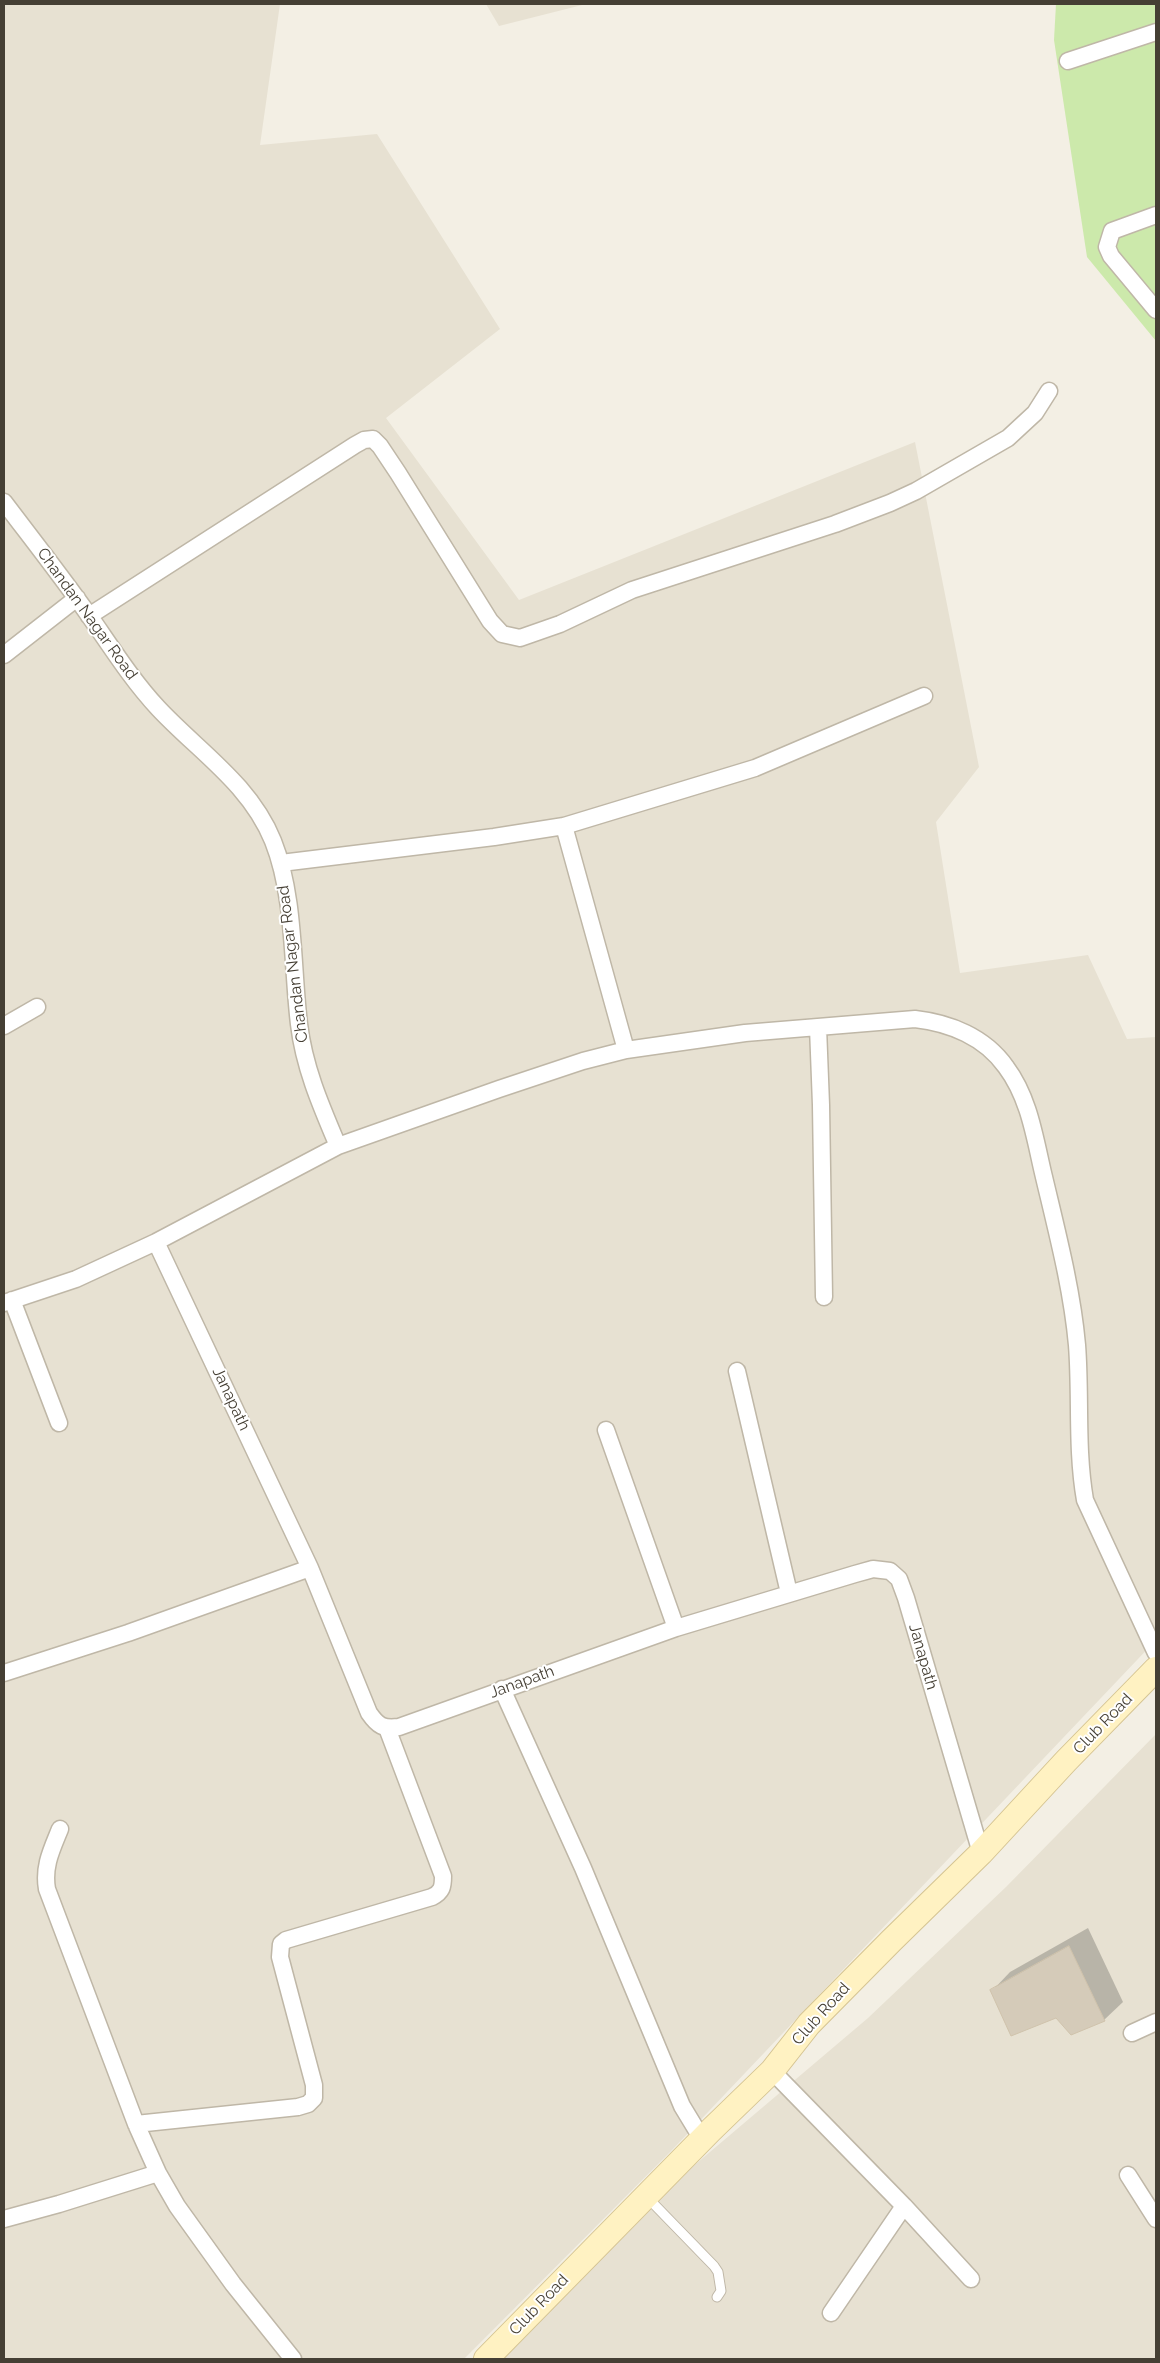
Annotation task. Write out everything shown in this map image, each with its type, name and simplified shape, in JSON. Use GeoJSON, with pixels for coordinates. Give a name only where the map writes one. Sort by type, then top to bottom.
{"type":"FeatureCollection","features":[{"type":"Feature","properties":{"kind":"street"},"geometry":{"type":"LineString","coordinates":[[1068,61],[1156,32]]}},
{"type":"Feature","properties":{"kind":"street"},"geometry":{"type":"LineString","coordinates":[[1156,215],[1112,231],[1108,247],[1111,256],[1156,310]]}},
{"type":"Feature","properties":{"kind":"street"},"geometry":{"type":"LineString","coordinates":[[89,616],[355,445],[364,440],[373,439],[398,473],[490,621],[502,634],[520,638],[560,624],[632,590],[835,524],[899,499],[1008,438],[1035,413],[1049,391]]}},
{"type":"Feature","properties":{"kind":"street","name":"Chandan Nagar Road"},"geometry":{"type":"LineString","coordinates":[[4,502],[158,708],[215,761],[256,809],[272,840],[280,863],[304,1056],[322,1109],[338,1146]]}},
{"type":"Feature","properties":{"kind":"street"},"geometry":{"type":"LineString","coordinates":[[4,655],[77,598]]}},
{"type":"Feature","properties":{"kind":"street"},"geometry":{"type":"LineString","coordinates":[[280,863],[494,837],[564,826],[755,768],[924,696]]}},
{"type":"Feature","properties":{"kind":"street"},"geometry":{"type":"LineString","coordinates":[[564,826],[626,1050]]}},
{"type":"Feature","properties":{"kind":"street"},"geometry":{"type":"LineString","coordinates":[[4,1026],[37,1007]]}},
{"type":"Feature","properties":{"kind":"street"},"geometry":{"type":"LineString","coordinates":[[58,1423],[8,1302],[76,1279],[156,1242],[338,1146],[583,1061],[626,1050],[745,1033],[915,1019],[939,1022],[962,1030],[986,1047],[1005,1066],[1020,1089],[1052,1209],[1073,1315],[1078,1371],[1081,1474],[1085,1500],[1156,1653]]}},
{"type":"Feature","properties":{"kind":"street"},"geometry":{"type":"LineString","coordinates":[[818,1027],[824,1297]]}},
{"type":"Feature","properties":{"kind":"street","name":"Janapath"},"geometry":{"type":"LineString","coordinates":[[156,1242],[310,1568],[369,1713],[378,1725],[387,1728],[399,1727],[676,1628],[789,1593],[873,1569],[890,1571],[899,1579],[981,1853]]}},
{"type":"Feature","properties":{"kind":"street"},"geometry":{"type":"LineString","coordinates":[[737,1371],[789,1593]]}},
{"type":"Feature","properties":{"kind":"street"},"geometry":{"type":"LineString","coordinates":[[606,1430],[676,1628]]}},
{"type":"Feature","properties":{"kind":"street"},"geometry":{"type":"LineString","coordinates":[[4,1673],[128,1633],[310,1568]]}},
{"type":"Feature","properties":{"kind":"street","name":"Club Road"},"geometry":{"type":"LineString","coordinates":[[486,2359],[702,2138],[772,2070],[809,2024],[890,1941],[981,1853],[1066,1760],[1156,1669]]}},
{"type":"Feature","properties":{"kind":"street"},"geometry":{"type":"LineString","coordinates":[[502,1689],[583,1868],[682,2106],[702,2138]]}},
{"type":"Feature","properties":{"kind":"street"},"geometry":{"type":"LineString","coordinates":[[136,2124],[298,2107],[308,2104],[314,2098],[314,2085],[280,1957],[281,1944],[286,1940],[432,1897],[439,1893],[443,1886],[443,1876],[387,1728]]}},
{"type":"Feature","properties":{"kind":"street"},"geometry":{"type":"LineString","coordinates":[[60,1829],[48,1861],[45,1875],[47,1888],[136,2124],[158,2173],[177,2206],[233,2284],[293,2359]]}},
{"type":"Feature","properties":{"kind":"street"},"geometry":{"type":"LineString","coordinates":[[1132,2033],[1156,2022]]}},
{"type":"Feature","properties":{"kind":"street"},"geometry":{"type":"LineString","coordinates":[[772,2070],[904,2206],[971,2279]]}},
{"type":"Feature","properties":{"kind":"street"},"geometry":{"type":"LineString","coordinates":[[4,2219],[158,2173]]}},
{"type":"Feature","properties":{"kind":"street"},"geometry":{"type":"LineString","coordinates":[[1128,2175],[1156,2219]]}},
{"type":"Feature","properties":{"kind":"street"},"geometry":{"type":"LineString","coordinates":[[831,2313],[904,2206]]}},
{"type":"Feature","properties":{"kind":"lane"},"geometry":{"type":"LineString","coordinates":[[646,2196],[714,2266],[718,2272],[721,2291],[717,2297]]}},
{"type":"Feature","properties":{"kind":"shaded area"},"geometry":{"type":"Polygon","coordinates":[[[4,4],[280,4],[260,145],[377,134],[500,329],[386,418],[519,600],[915,442],[979,767],[936,822],[960,973],[1088,955],[1127,1039],[1156,1037],[1156,1640],[671,2151],[464,2359],[4,2359],[4,4]]]}},
{"type":"Feature","properties":{"kind":"shaded area"},"geometry":{"type":"Polygon","coordinates":[[[486,4],[586,4],[499,26],[486,4]]]}},
{"type":"Feature","properties":{"kind":"shaded area"},"geometry":{"type":"Polygon","coordinates":[[[1156,1734],[1156,2359],[496,2359],[638,2213],[868,2018],[1006,1887],[1156,1734]]]}},
{"type":"Feature","properties":{"kind":"green space"},"geometry":{"type":"Polygon","coordinates":[[[1056,4],[1156,4],[1156,341],[1087,257],[1054,40],[1056,4]]]}},
{"type":"Feature","properties":{"kind":"building"},"geometry":{"type":"Polygon","coordinates":[[[1069,1946],[1105,2021],[1071,2035],[1056,2018],[1011,2036],[990,1990],[1069,1946]]]}}]}
